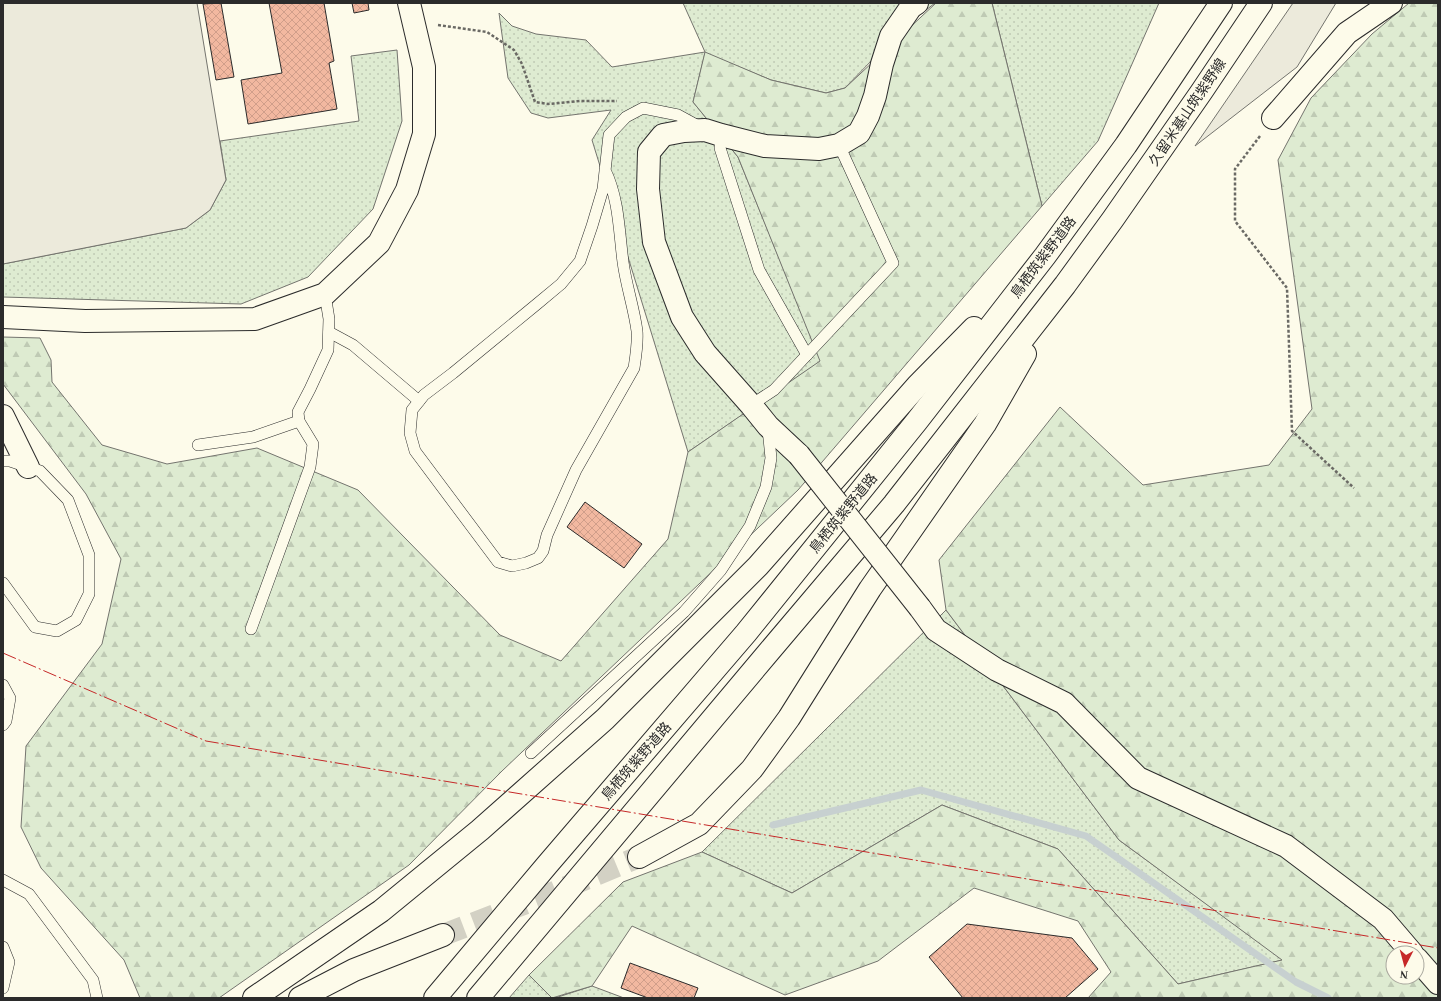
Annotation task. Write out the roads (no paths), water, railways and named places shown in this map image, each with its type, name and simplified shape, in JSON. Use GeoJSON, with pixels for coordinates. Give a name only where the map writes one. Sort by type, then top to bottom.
{"type":"FeatureCollection","features":[{"type":"Feature","properties":{"kind":"main road"},"geometry":{"type":"LineString","coordinates":[[917,3],[911,8],[891,36],[882,64],[875,96],[859,133],[838,145],[819,149],[772,147],[713,133],[684,131],[663,135],[649,152],[648,189],[654,242],[682,317],[705,353],[752,405],[768,426],[799,455],[936,630],[997,670],[1064,703],[1138,778],[1286,846],[1383,919],[1405,945]]}},
{"type":"Feature","properties":{"kind":"main road","name":"鳥栖筑紫野道路"},"geometry":{"type":"LineString","coordinates":[[435,998],[746,633],[917,421],[1045,256],[1126,145],[1221,3]]}},
{"type":"Feature","properties":{"kind":"main road","name":"久留米基山筑紫野線"},"geometry":{"type":"LineString","coordinates":[[1065,285],[1202,91],[1261,3]]}},
{"type":"Feature","properties":{"kind":"main road"},"geometry":{"type":"LineString","coordinates":[[1273,118],[1347,33],[1391,3]]}},
{"type":"Feature","properties":{"kind":"main road"},"geometry":{"type":"LineString","coordinates":[[3,317],[85,321],[255,319],[325,294],[379,243],[407,190],[424,134],[424,66],[411,12]]}},
{"type":"Feature","properties":{"kind":"main road"},"geometry":{"type":"LineString","coordinates":[[254,998],[381,910],[480,830],[605,719],[758,566],[917,386],[1045,256]]}},
{"type":"Feature","properties":{"kind":"main road"},"geometry":{"type":"LineString","coordinates":[[639,857],[699,824],[752,769],[789,718],[870,589],[985,424],[1065,285]]}},
{"type":"Feature","properties":{"kind":"main road"},"geometry":{"type":"LineString","coordinates":[[478,998],[894,504],[1065,285]]}},
{"type":"Feature","properties":{"kind":"main road"},"geometry":{"type":"LineString","coordinates":[[3,416],[28,467]]}},
{"type":"Feature","properties":{"kind":"main road"},"geometry":{"type":"LineString","coordinates":[[300,998],[354,970],[443,935]]}},
{"type":"Feature","properties":{"kind":"main road"},"geometry":{"type":"LineString","coordinates":[[1425,968],[1438,983]]}},
{"type":"Feature","properties":{"kind":"lane"},"geometry":{"type":"LineString","coordinates":[[606,170],[612,185],[619,220],[624,264],[637,332],[637,350],[634,368],[576,470],[547,535],[543,551],[538,558],[526,563],[512,566],[498,562],[480,540],[415,451],[410,433],[412,410],[424,395],[561,284],[580,261],[604,189],[606,170],[610,135],[626,117],[642,108],[678,115],[713,133],[720,148],[759,270],[807,355]]}},
{"type":"Feature","properties":{"kind":"lane"},"geometry":{"type":"LineString","coordinates":[[752,405],[774,390],[893,263],[838,145]]}},
{"type":"Feature","properties":{"kind":"lane"},"geometry":{"type":"LineString","coordinates":[[251,629],[310,466],[312,444],[299,421],[298,412],[328,350],[329,319],[325,294]]}},
{"type":"Feature","properties":{"kind":"lane"},"geometry":{"type":"LineString","coordinates":[[329,332],[352,345],[419,401]]}},
{"type":"Feature","properties":{"kind":"lane"},"geometry":{"type":"LineString","coordinates":[[198,445],[253,437],[299,421]]}},
{"type":"Feature","properties":{"kind":"lane"},"geometry":{"type":"LineString","coordinates":[[531,753],[684,612],[721,570],[750,526],[766,487],[771,458],[768,426]]}},
{"type":"Feature","properties":{"kind":"lane"},"geometry":{"type":"LineString","coordinates":[[3,461],[10,461],[40,471],[68,500],[89,556],[89,594],[76,620],[57,631],[35,627],[3,583]]}},
{"type":"Feature","properties":{"kind":"lane"},"geometry":{"type":"LineString","coordinates":[[3,685],[10,698],[6,721],[3,725]]}},
{"type":"Feature","properties":{"kind":"lane"},"geometry":{"type":"LineString","coordinates":[[3,880],[29,894],[93,980],[97,998]]}},
{"type":"Feature","properties":{"kind":"lane"},"geometry":{"type":"LineString","coordinates":[[3,947],[9,962],[3,988]]}},
{"type":"Feature","properties":{"kind":"waterway"},"geometry":{"type":"LineString","coordinates":[[773,825],[921,790],[1086,836],[1296,982],[1328,998]]}},
{"type":"Feature","properties":{"kind":"tunnel"},"geometry":{"type":"LineString","coordinates":[[443,935],[542,897],[639,857]]}}]}
